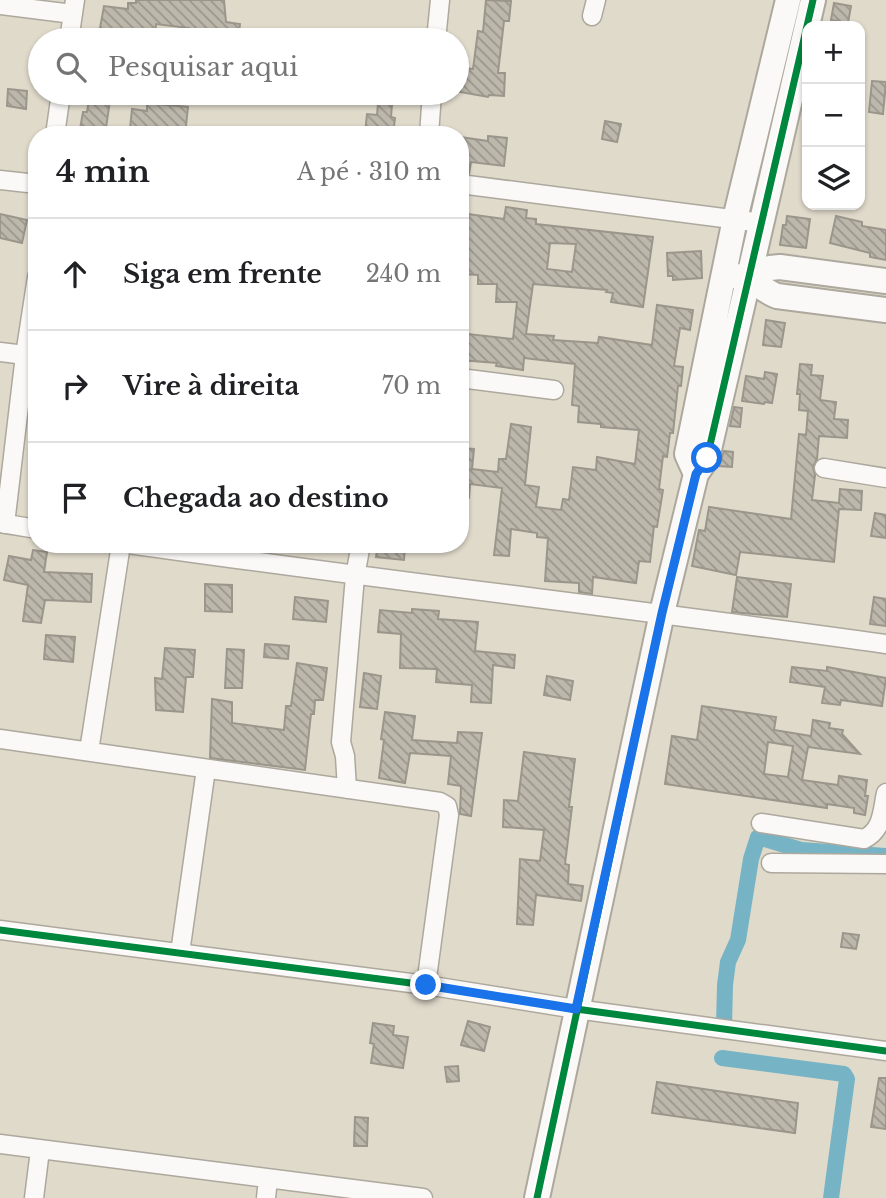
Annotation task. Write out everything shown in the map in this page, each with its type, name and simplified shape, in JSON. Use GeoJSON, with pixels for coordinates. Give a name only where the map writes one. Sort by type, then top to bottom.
{"type":"FeatureCollection","features":[{"type":"Feature","properties":{"kind":"street"},"geometry":{"type":"LineString","coordinates":[[437,28],[440,0]]}},
{"type":"Feature","properties":{"kind":"street"},"geometry":{"type":"LineString","coordinates":[[537,1198],[662,613],[696,474],[707,458],[719,358],[725,274],[735,219],[788,0]]}},
{"type":"Feature","properties":{"kind":"street"},"geometry":{"type":"LineString","coordinates":[[719,358],[750,278],[813,0]]}},
{"type":"Feature","properties":{"kind":"street"},"geometry":{"type":"LineString","coordinates":[[0,5],[74,7],[71,28]]}},
{"type":"Feature","properties":{"kind":"street"},"geometry":{"type":"LineString","coordinates":[[56,126],[59,105]]}},
{"type":"Feature","properties":{"kind":"street"},"geometry":{"type":"LineString","coordinates":[[430,126],[431,105]]}},
{"type":"Feature","properties":{"kind":"street"},"geometry":{"type":"LineString","coordinates":[[750,162],[775,167]]}},
{"type":"Feature","properties":{"kind":"street"},"geometry":{"type":"LineString","coordinates":[[0,180],[28,183]]}},
{"type":"Feature","properties":{"kind":"street"},"geometry":{"type":"LineString","coordinates":[[469,185],[762,223]]}},
{"type":"Feature","properties":{"kind":"street"},"geometry":{"type":"LineString","coordinates":[[750,278],[769,268],[780,267],[886,281]]}},
{"type":"Feature","properties":{"kind":"street"},"geometry":{"type":"LineString","coordinates":[[725,274],[750,278],[767,292],[777,296],[886,310]]}},
{"type":"Feature","properties":{"kind":"street"},"geometry":{"type":"LineString","coordinates":[[28,331],[3,524],[28,528]]}},
{"type":"Feature","properties":{"kind":"street"},"geometry":{"type":"LineString","coordinates":[[0,352],[24,355]]}},
{"type":"Feature","properties":{"kind":"street"},"geometry":{"type":"LineString","coordinates":[[469,379],[554,390]]}},
{"type":"Feature","properties":{"kind":"street"},"geometry":{"type":"LineString","coordinates":[[824,468],[886,478]]}},
{"type":"Feature","properties":{"kind":"street"},"geometry":{"type":"LineString","coordinates":[[89,751],[120,553]]}},
{"type":"Feature","properties":{"kind":"street"},"geometry":{"type":"LineString","coordinates":[[193,553],[886,644]]}},
{"type":"Feature","properties":{"kind":"street"},"geometry":{"type":"LineString","coordinates":[[346,789],[345,757],[341,742],[359,553]]}},
{"type":"Feature","properties":{"kind":"street"},"geometry":{"type":"LineString","coordinates":[[0,739],[440,802],[447,806],[449,815],[426,985]]}},
{"type":"Feature","properties":{"kind":"street"},"geometry":{"type":"LineString","coordinates":[[180,953],[206,769]]}},
{"type":"Feature","properties":{"kind":"street"},"geometry":{"type":"LineString","coordinates":[[761,823],[864,839],[873,835],[879,827],[886,793]]}},
{"type":"Feature","properties":{"kind":"street"},"geometry":{"type":"LineString","coordinates":[[771,863],[886,864]]}},
{"type":"Feature","properties":{"kind":"street"},"geometry":{"type":"LineString","coordinates":[[0,930],[426,985],[576,1009],[886,1051]]}},
{"type":"Feature","properties":{"kind":"street"},"geometry":{"type":"LineString","coordinates":[[0,1144],[423,1198]]}},
{"type":"Feature","properties":{"kind":"street"},"geometry":{"type":"LineString","coordinates":[[34,1198],[40,1150]]}},
{"type":"Feature","properties":{"kind":"street"},"geometry":{"type":"LineString","coordinates":[[266,1198],[268,1179]]}},
{"type":"Feature","properties":{"kind":"building"},"geometry":{"type":"Polygon","coordinates":[[[136,0],[224,0],[226,22],[240,24],[240,28],[189,28],[156,24],[156,28],[100,28],[104,6],[128,9],[128,3],[136,3],[136,0]]]}},
{"type":"Feature","properties":{"kind":"building"},"geometry":{"type":"Polygon","coordinates":[[[486,0],[511,1],[509,21],[504,21],[498,73],[505,73],[504,96],[469,94],[469,68],[473,69],[478,31],[483,32],[486,0]]]}},
{"type":"Feature","properties":{"kind":"building"},"geometry":{"type":"Polygon","coordinates":[[[834,3],[851,6],[848,21],[831,20],[834,3]]]}},
{"type":"Feature","properties":{"kind":"building"},"geometry":{"type":"Polygon","coordinates":[[[872,81],[886,82],[883,114],[869,112],[872,81]]]}},
{"type":"Feature","properties":{"kind":"building"},"geometry":{"type":"Polygon","coordinates":[[[8,89],[27,91],[26,109],[7,106],[8,89]]]}},
{"type":"Feature","properties":{"kind":"building"},"geometry":{"type":"Polygon","coordinates":[[[88,105],[109,105],[106,126],[81,126],[83,112],[87,112],[88,105]]]}},
{"type":"Feature","properties":{"kind":"building"},"geometry":{"type":"Polygon","coordinates":[[[147,105],[188,107],[186,126],[130,126],[132,109],[147,111],[147,105]]]}},
{"type":"Feature","properties":{"kind":"building"},"geometry":{"type":"Polygon","coordinates":[[[378,105],[392,105],[391,117],[395,118],[394,126],[366,126],[367,114],[377,115],[378,105]]]}},
{"type":"Feature","properties":{"kind":"building"},"geometry":{"type":"Polygon","coordinates":[[[605,121],[621,124],[617,142],[602,139],[605,121]]]}},
{"type":"Feature","properties":{"kind":"building"},"geometry":{"type":"Polygon","coordinates":[[[488,136],[507,138],[504,166],[471,162],[469,174],[469,138],[488,141],[488,136]]]}},
{"type":"Feature","properties":{"kind":"building"},"geometry":{"type":"Polygon","coordinates":[[[506,207],[527,210],[526,218],[536,219],[536,224],[653,237],[643,307],[611,302],[613,293],[606,292],[607,290],[533,284],[526,334],[554,336],[553,340],[598,343],[599,337],[652,345],[657,305],[693,310],[690,330],[680,328],[674,366],[683,367],[681,386],[678,386],[673,433],[670,433],[667,457],[663,456],[659,489],[663,490],[657,527],[654,526],[650,562],[639,561],[636,583],[593,577],[592,594],[579,592],[579,583],[545,581],[548,538],[537,537],[537,533],[511,529],[509,556],[494,555],[502,488],[470,484],[469,498],[469,449],[474,449],[472,469],[498,472],[499,459],[506,459],[511,424],[531,427],[525,485],[539,487],[536,507],[561,510],[563,499],[569,500],[573,467],[596,470],[597,457],[635,464],[639,430],[578,422],[579,406],[572,405],[575,364],[524,358],[523,370],[496,366],[497,363],[469,361],[469,334],[513,339],[517,302],[496,302],[497,284],[478,284],[478,275],[469,274],[469,214],[504,219],[506,207]],[[550,243],[547,269],[572,272],[576,244],[550,243]]]}},
{"type":"Feature","properties":{"kind":"building"},"geometry":{"type":"Polygon","coordinates":[[[0,214],[27,220],[22,243],[0,238],[0,214]]]}},
{"type":"Feature","properties":{"kind":"building"},"geometry":{"type":"Polygon","coordinates":[[[787,216],[810,219],[806,248],[780,245],[787,216]]]}},
{"type":"Feature","properties":{"kind":"building"},"geometry":{"type":"Polygon","coordinates":[[[836,216],[862,222],[862,226],[886,230],[886,260],[830,243],[836,216]]]}},
{"type":"Feature","properties":{"kind":"building"},"geometry":{"type":"Polygon","coordinates":[[[701,251],[702,278],[673,280],[673,276],[668,276],[667,253],[701,251]]]}},
{"type":"Feature","properties":{"kind":"building"},"geometry":{"type":"Polygon","coordinates":[[[766,320],[785,323],[781,347],[763,345],[766,320]]]}},
{"type":"Feature","properties":{"kind":"building"},"geometry":{"type":"Polygon","coordinates":[[[800,364],[812,365],[811,375],[823,376],[820,400],[836,402],[834,419],[848,420],[847,438],[819,436],[817,459],[813,467],[815,475],[812,500],[839,503],[840,489],[862,491],[861,510],[839,509],[834,562],[740,552],[736,575],[692,566],[699,530],[705,531],[709,507],[791,519],[799,434],[806,435],[808,411],[799,410],[800,394],[797,394],[800,364]]]}},
{"type":"Feature","properties":{"kind":"building"},"geometry":{"type":"Polygon","coordinates":[[[765,372],[777,374],[772,403],[742,401],[746,376],[764,379],[765,372]]]}},
{"type":"Feature","properties":{"kind":"building"},"geometry":{"type":"Polygon","coordinates":[[[734,407],[742,408],[740,427],[730,426],[734,407]]]}},
{"type":"Feature","properties":{"kind":"building"},"geometry":{"type":"Polygon","coordinates":[[[724,451],[733,452],[732,467],[719,466],[724,451]]]}},
{"type":"Feature","properties":{"kind":"building"},"geometry":{"type":"Polygon","coordinates":[[[875,513],[886,515],[886,538],[871,536],[875,513]]]}},
{"type":"Feature","properties":{"kind":"building"},"geometry":{"type":"Polygon","coordinates":[[[32,553],[47,553],[44,572],[92,574],[91,602],[45,600],[41,623],[23,621],[28,585],[4,580],[9,556],[31,560],[32,553]]]}},
{"type":"Feature","properties":{"kind":"building"},"geometry":{"type":"Polygon","coordinates":[[[377,553],[404,553],[404,560],[376,557],[377,553]]]}},
{"type":"Feature","properties":{"kind":"building"},"geometry":{"type":"Polygon","coordinates":[[[737,577],[791,584],[787,617],[732,612],[737,577]]]}},
{"type":"Feature","properties":{"kind":"building"},"geometry":{"type":"Polygon","coordinates":[[[205,584],[232,585],[232,612],[205,611],[205,584]]]}},
{"type":"Feature","properties":{"kind":"building"},"geometry":{"type":"Polygon","coordinates":[[[295,597],[328,601],[326,622],[293,619],[295,597]]]}},
{"type":"Feature","properties":{"kind":"building"},"geometry":{"type":"Polygon","coordinates":[[[874,597],[886,599],[886,626],[870,624],[874,597]]]}},
{"type":"Feature","properties":{"kind":"building"},"geometry":{"type":"Polygon","coordinates":[[[412,609],[439,611],[438,619],[478,622],[475,651],[515,655],[514,668],[493,665],[491,703],[471,702],[472,685],[436,682],[437,669],[400,668],[401,634],[378,632],[380,610],[412,613],[412,609]]]}},
{"type":"Feature","properties":{"kind":"building"},"geometry":{"type":"Polygon","coordinates":[[[46,635],[75,637],[73,662],[44,659],[46,635]]]}},
{"type":"Feature","properties":{"kind":"building"},"geometry":{"type":"Polygon","coordinates":[[[265,644],[289,646],[288,659],[264,657],[265,644]]]}},
{"type":"Feature","properties":{"kind":"building"},"geometry":{"type":"Polygon","coordinates":[[[165,648],[195,650],[193,677],[186,677],[183,712],[156,710],[155,678],[162,679],[165,648]]]}},
{"type":"Feature","properties":{"kind":"building"},"geometry":{"type":"Polygon","coordinates":[[[227,649],[244,650],[242,688],[225,688],[227,649]]]}},
{"type":"Feature","properties":{"kind":"building"},"geometry":{"type":"Polygon","coordinates":[[[297,663],[327,668],[323,700],[315,700],[314,714],[311,714],[305,770],[210,758],[212,699],[232,702],[232,723],[284,730],[286,706],[291,706],[297,663]]]}},
{"type":"Feature","properties":{"kind":"building"},"geometry":{"type":"Polygon","coordinates":[[[792,667],[827,671],[827,667],[886,678],[882,706],[841,700],[840,705],[822,703],[825,687],[790,682],[792,667]]]}},
{"type":"Feature","properties":{"kind":"building"},"geometry":{"type":"Polygon","coordinates":[[[364,673],[381,676],[377,709],[360,707],[364,673]]]}},
{"type":"Feature","properties":{"kind":"building"},"geometry":{"type":"Polygon","coordinates":[[[547,676],[573,681],[570,700],[544,695],[547,676]]]}},
{"type":"Feature","properties":{"kind":"building"},"geometry":{"type":"Polygon","coordinates":[[[702,706],[776,717],[774,730],[811,736],[813,720],[830,723],[829,728],[843,730],[842,734],[860,754],[808,747],[802,780],[838,785],[839,776],[867,780],[865,815],[854,813],[854,808],[827,804],[827,808],[665,784],[672,736],[697,740],[702,706]],[[768,742],[764,774],[788,777],[793,746],[768,742]]]}},
{"type":"Feature","properties":{"kind":"building"},"geometry":{"type":"Polygon","coordinates":[[[385,712],[415,716],[412,740],[457,743],[458,732],[482,733],[471,816],[460,814],[461,786],[448,784],[451,756],[410,753],[405,783],[379,778],[385,712]]]}},
{"type":"Feature","properties":{"kind":"building"},"geometry":{"type":"Polygon","coordinates":[[[524,752],[575,759],[565,864],[569,865],[568,884],[583,886],[581,901],[536,895],[533,925],[517,924],[520,859],[540,861],[544,830],[503,827],[504,800],[518,801],[524,752]]]}},
{"type":"Feature","properties":{"kind":"building"},"geometry":{"type":"Polygon","coordinates":[[[843,933],[859,935],[856,949],[841,947],[843,933]]]}},
{"type":"Feature","properties":{"kind":"building"},"geometry":{"type":"Polygon","coordinates":[[[468,1021],[490,1027],[484,1051],[461,1045],[468,1021]]]}},
{"type":"Feature","properties":{"kind":"building"},"geometry":{"type":"Polygon","coordinates":[[[373,1023],[394,1026],[393,1035],[408,1037],[403,1068],[371,1063],[373,1023]]]}},
{"type":"Feature","properties":{"kind":"building"},"geometry":{"type":"Polygon","coordinates":[[[458,1066],[459,1081],[447,1082],[445,1067],[458,1066]]]}},
{"type":"Feature","properties":{"kind":"building"},"geometry":{"type":"Polygon","coordinates":[[[879,1078],[886,1078],[886,1129],[871,1127],[879,1078]]]}},
{"type":"Feature","properties":{"kind":"building"},"geometry":{"type":"Polygon","coordinates":[[[657,1082],[798,1103],[795,1133],[652,1113],[657,1082]]]}},
{"type":"Feature","properties":{"kind":"building"},"geometry":{"type":"Polygon","coordinates":[[[355,1117],[368,1118],[367,1146],[354,1146],[355,1117]]]}},
{"type":"Feature","properties":{"kind":"waterway"},"geometry":{"type":"LineString","coordinates":[[724,1027],[728,962],[738,940],[751,859],[758,837],[801,850],[886,856]]}},
{"type":"Feature","properties":{"kind":"waterway"},"geometry":{"type":"LineString","coordinates":[[722,1058],[844,1074],[847,1079],[831,1198]]}},
{"type":"Feature","properties":{"kind":"cycle path"},"geometry":{"type":"LineString","coordinates":[[537,1198],[662,613],[696,474],[707,458],[813,0]]}},
{"type":"Feature","properties":{"kind":"cycle path"},"geometry":{"type":"LineString","coordinates":[[0,930],[426,985],[576,1009],[886,1051]]}},
{"type":"Feature","properties":{"kind":"route"},"geometry":{"type":"LineString","coordinates":[[426,985],[576,1009],[662,613],[696,474],[707,458]]}}]}
